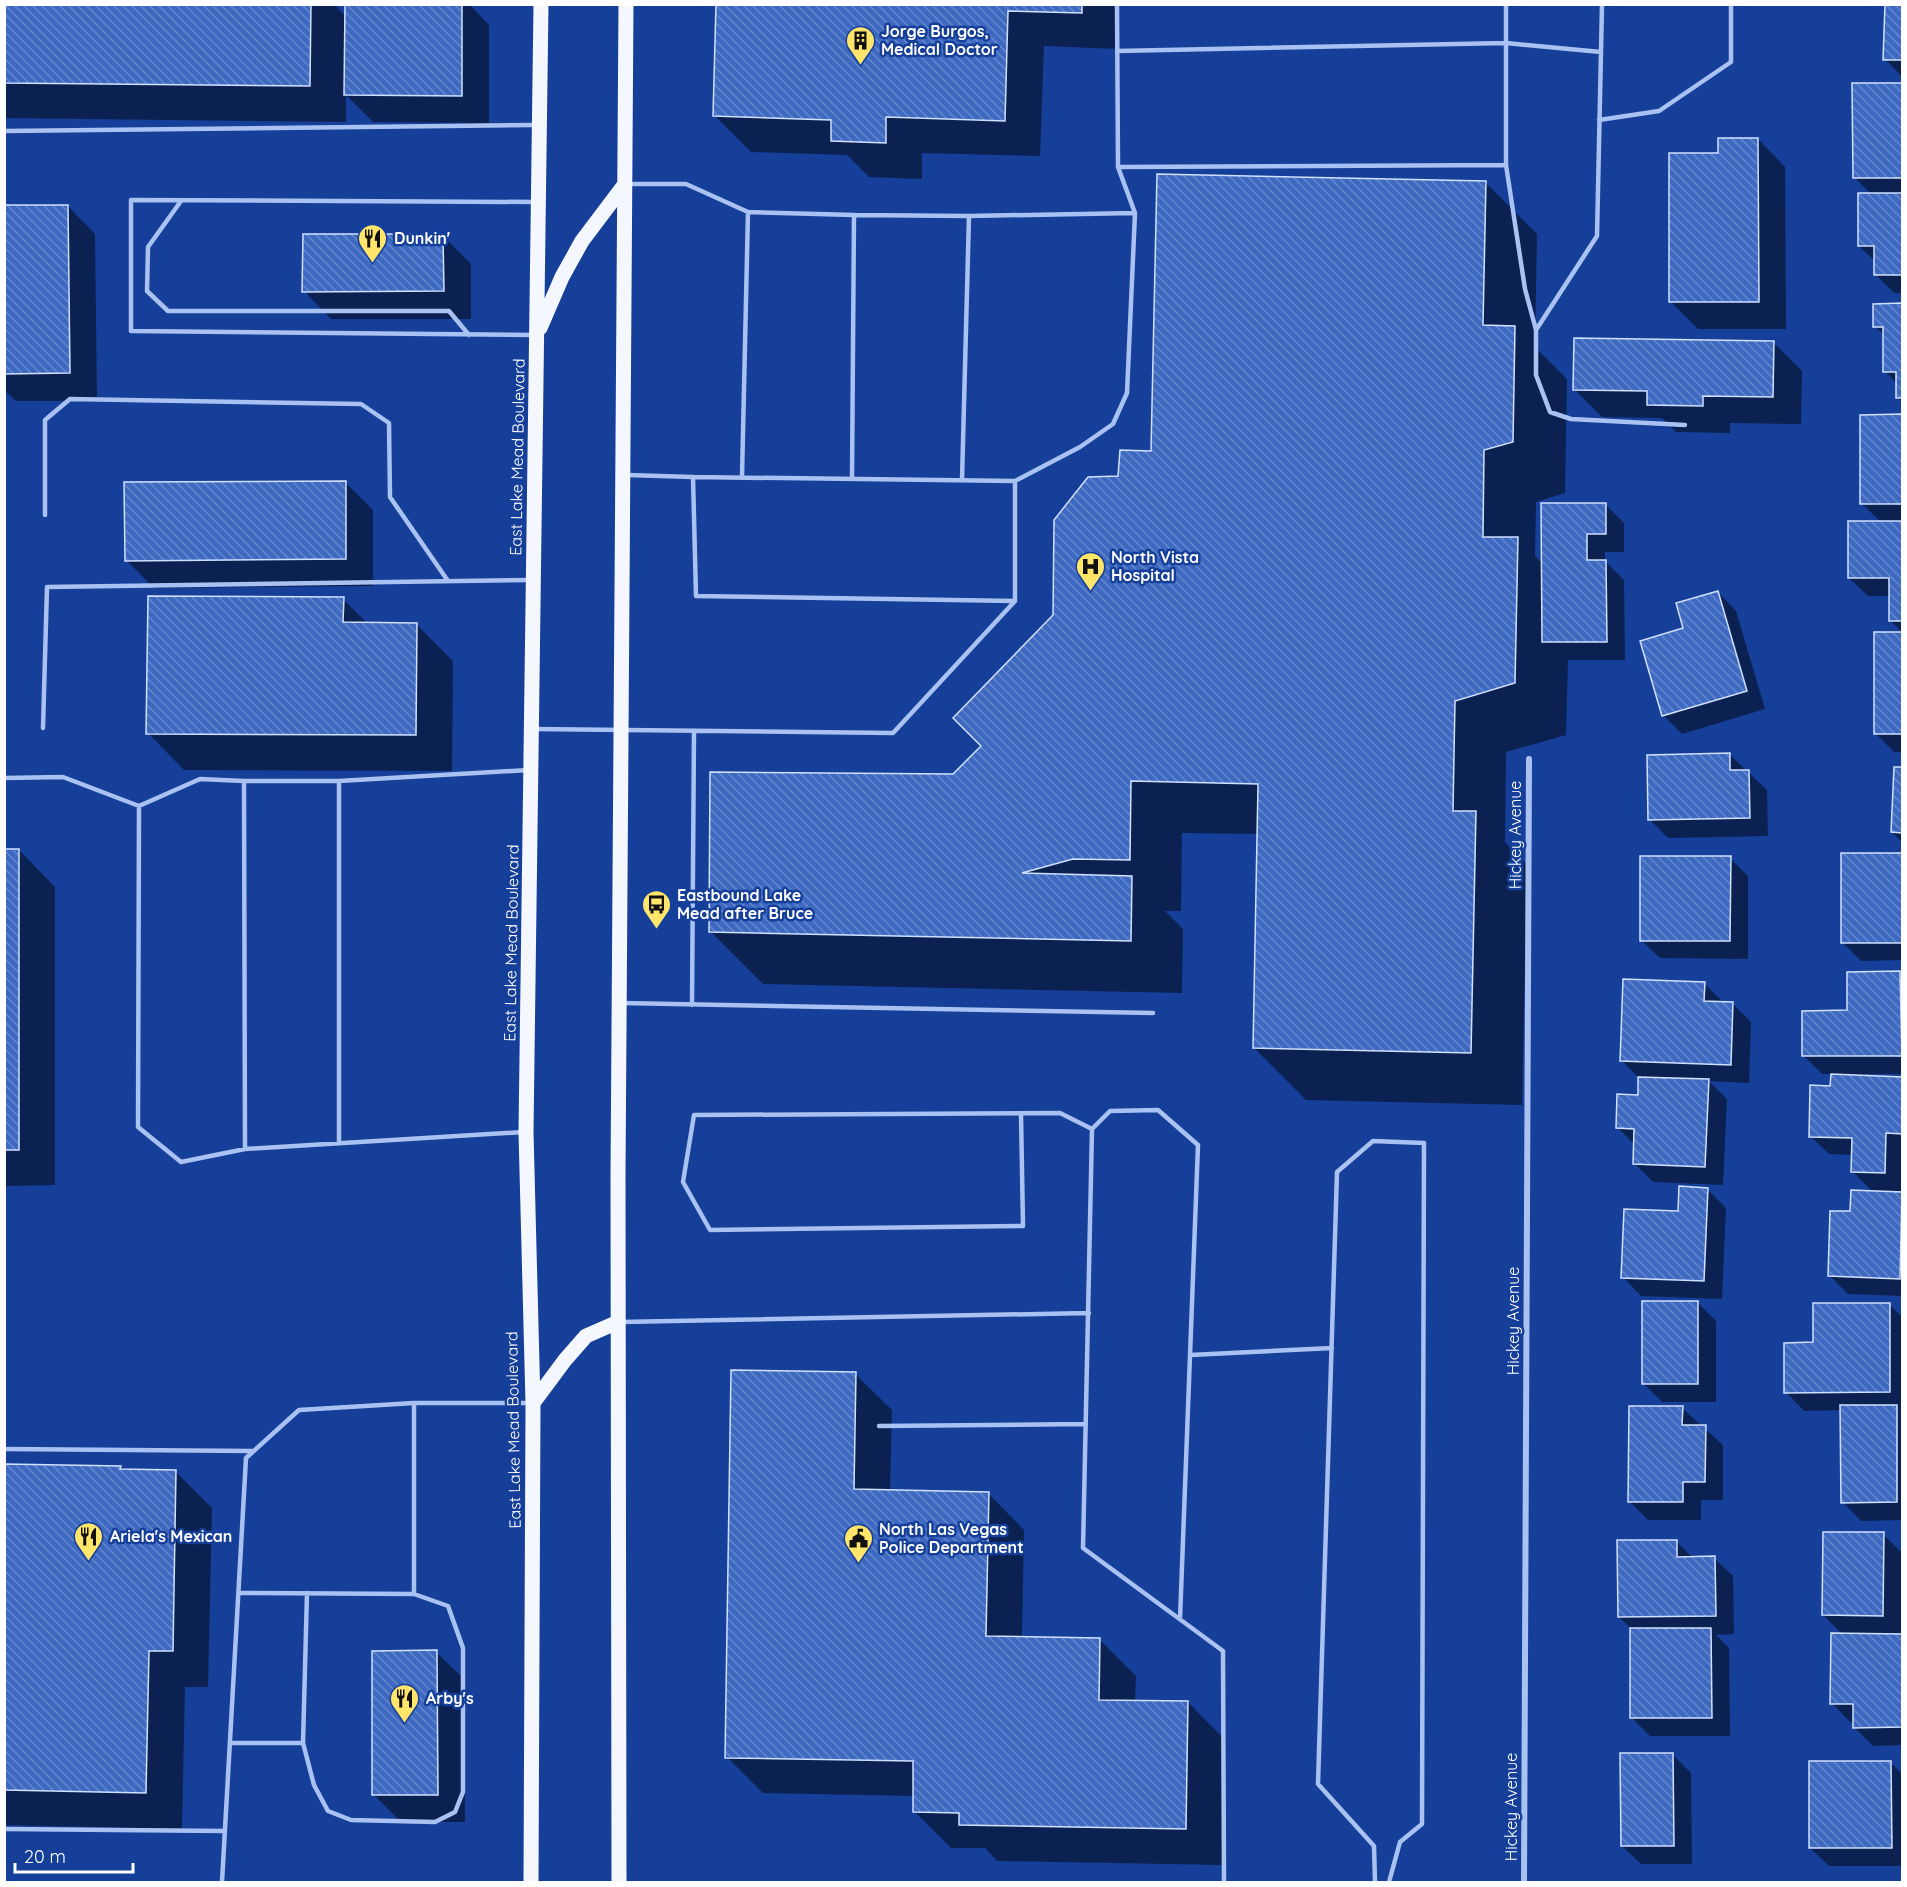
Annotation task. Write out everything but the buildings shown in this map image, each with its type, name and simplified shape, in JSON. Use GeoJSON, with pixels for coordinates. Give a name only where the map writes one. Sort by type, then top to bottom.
{"type":"FeatureCollection","features":[{"type":"Feature","properties":{"kind":"main road","name":"East Lake Mead Boulevard"},"geometry":{"type":"LineString","coordinates":[[531,1882],[533,1403],[526,1132],[541,4]]}},
{"type":"Feature","properties":{"kind":"main road"},"geometry":{"type":"LineString","coordinates":[[620,1882],[619,1003],[626,4]]}},
{"type":"Feature","properties":{"kind":"main road"},"geometry":{"type":"LineString","coordinates":[[537,335],[562,276],[582,241],[625,184]]}},
{"type":"Feature","properties":{"kind":"main road"},"geometry":{"type":"LineString","coordinates":[[533,1403],[564,1360],[586,1336],[618,1322]]}},
{"type":"Feature","properties":{"kind":"street","name":"Hickey Avenue"},"geometry":{"type":"LineString","coordinates":[[1524,1882],[1529,759]]}},
{"type":"Feature","properties":{"kind":"lane"},"geometry":{"type":"LineString","coordinates":[[623,474],[1015,481],[1080,447],[1113,424],[1127,393],[1135,213],[1118,167],[1117,4]]}},
{"type":"Feature","properties":{"kind":"lane"},"geometry":{"type":"LineString","coordinates":[[1506,4],[1506,165],[1525,288],[1536,330],[1536,375],[1550,412],[1571,419],[1685,425]]}},
{"type":"Feature","properties":{"kind":"lane"},"geometry":{"type":"LineString","coordinates":[[1536,330],[1597,236],[1602,4]]}},
{"type":"Feature","properties":{"kind":"lane"},"geometry":{"type":"LineString","coordinates":[[1599,120],[1659,111],[1731,62],[1731,4]]}},
{"type":"Feature","properties":{"kind":"lane"},"geometry":{"type":"LineString","coordinates":[[1117,51],[1506,43],[1600,52]]}},
{"type":"Feature","properties":{"kind":"lane"},"geometry":{"type":"LineString","coordinates":[[4,131],[539,125]]}},
{"type":"Feature","properties":{"kind":"lane"},"geometry":{"type":"LineString","coordinates":[[1118,167],[1506,165]]}},
{"type":"Feature","properties":{"kind":"lane"},"geometry":{"type":"LineString","coordinates":[[625,184],[686,184],[748,212],[969,216],[1135,213]]}},
{"type":"Feature","properties":{"kind":"lane"},"geometry":{"type":"LineString","coordinates":[[537,335],[131,331],[131,200],[539,202]]}},
{"type":"Feature","properties":{"kind":"lane"},"geometry":{"type":"LineString","coordinates":[[181,201],[148,247],[147,291],[168,311],[449,311],[469,335]]}},
{"type":"Feature","properties":{"kind":"lane"},"geometry":{"type":"LineString","coordinates":[[742,477],[748,212]]}},
{"type":"Feature","properties":{"kind":"lane"},"geometry":{"type":"LineString","coordinates":[[852,479],[854,215]]}},
{"type":"Feature","properties":{"kind":"lane"},"geometry":{"type":"LineString","coordinates":[[962,480],[969,216]]}},
{"type":"Feature","properties":{"kind":"lane"},"geometry":{"type":"LineString","coordinates":[[45,515],[45,420],[70,399],[361,404],[389,423],[390,497],[448,581]]}},
{"type":"Feature","properties":{"kind":"lane"},"geometry":{"type":"LineString","coordinates":[[693,477],[696,596],[1015,601]]}},
{"type":"Feature","properties":{"kind":"lane"},"geometry":{"type":"LineString","coordinates":[[532,729],[893,734],[1015,601],[1015,481]]}},
{"type":"Feature","properties":{"kind":"lane"},"geometry":{"type":"LineString","coordinates":[[43,728],[47,587],[533,580]]}},
{"type":"Feature","properties":{"kind":"lane"},"geometry":{"type":"LineString","coordinates":[[692,1005],[694,731]]}},
{"type":"Feature","properties":{"kind":"lane"},"geometry":{"type":"LineString","coordinates":[[4,778],[63,777],[139,806],[200,779],[339,781],[531,770]]}},
{"type":"Feature","properties":{"kind":"lane"},"geometry":{"type":"LineString","coordinates":[[244,781],[245,1149]]}},
{"type":"Feature","properties":{"kind":"lane"},"geometry":{"type":"LineString","coordinates":[[339,781],[339,1143]]}},
{"type":"Feature","properties":{"kind":"lane"},"geometry":{"type":"LineString","coordinates":[[139,806],[138,1127],[181,1162],[245,1149],[526,1132]]}},
{"type":"Feature","properties":{"kind":"lane"},"geometry":{"type":"LineString","coordinates":[[619,1003],[1154,1013]]}},
{"type":"Feature","properties":{"kind":"lane"},"geometry":{"type":"LineString","coordinates":[[1180,1619],[1198,1145],[1158,1110],[1110,1110],[1092,1129],[1083,1548],[1223,1651],[1224,1882]]}},
{"type":"Feature","properties":{"kind":"lane"},"geometry":{"type":"LineString","coordinates":[[1022,1114],[1023,1226],[710,1230],[683,1182],[694,1115],[1060,1113],[1092,1129]]}},
{"type":"Feature","properties":{"kind":"lane"},"geometry":{"type":"LineString","coordinates":[[1375,1882],[1374,1846],[1318,1784],[1337,1172],[1373,1141],[1424,1143],[1422,1824],[1400,1842],[1389,1882]]}},
{"type":"Feature","properties":{"kind":"lane"},"geometry":{"type":"LineString","coordinates":[[618,1322],[1089,1313]]}},
{"type":"Feature","properties":{"kind":"lane"},"geometry":{"type":"LineString","coordinates":[[1190,1355],[1332,1348]]}},
{"type":"Feature","properties":{"kind":"lane"},"geometry":{"type":"LineString","coordinates":[[414,1403],[414,1594]]}},
{"type":"Feature","properties":{"kind":"lane"},"geometry":{"type":"LineString","coordinates":[[222,1882],[246,1458],[299,1410],[414,1403],[533,1403]]}},
{"type":"Feature","properties":{"kind":"lane"},"geometry":{"type":"LineString","coordinates":[[879,1426],[1086,1424]]}},
{"type":"Feature","properties":{"kind":"lane"},"geometry":{"type":"LineString","coordinates":[[4,1449],[253,1451]]}},
{"type":"Feature","properties":{"kind":"lane"},"geometry":{"type":"LineString","coordinates":[[239,1593],[307,1593],[414,1594],[448,1606],[464,1648],[463,1792],[455,1812],[435,1822],[351,1820],[328,1811],[314,1785],[303,1743],[307,1593]]}},
{"type":"Feature","properties":{"kind":"lane"},"geometry":{"type":"LineString","coordinates":[[230,1743],[303,1743]]}},
{"type":"Feature","properties":{"kind":"lane"},"geometry":{"type":"LineString","coordinates":[[4,1829],[225,1831]]}},
{"type":"Feature","properties":{"kind":"place","name":"Jorge Burgos, Medical Doctor"},"geometry":{"type":"Point","coordinates":[860,66]}},
{"type":"Feature","properties":{"kind":"place","name":"Dunkin'"},"geometry":{"type":"Point","coordinates":[373,264]}},
{"type":"Feature","properties":{"kind":"place","name":"North Vista Hospital"},"geometry":{"type":"Point","coordinates":[1090,592]}},
{"type":"Feature","properties":{"kind":"place","name":"Eastbound Lake Mead after Bruce"},"geometry":{"type":"Point","coordinates":[656,930]}},
{"type":"Feature","properties":{"kind":"place","name":"Ariela's Mexican"},"geometry":{"type":"Point","coordinates":[89,1562]}},
{"type":"Feature","properties":{"kind":"place","name":"North Las Vegas Police Department"},"geometry":{"type":"Point","coordinates":[858,1564]}},
{"type":"Feature","properties":{"kind":"place","name":"Arby's"},"geometry":{"type":"Point","coordinates":[405,1724]}}]}
